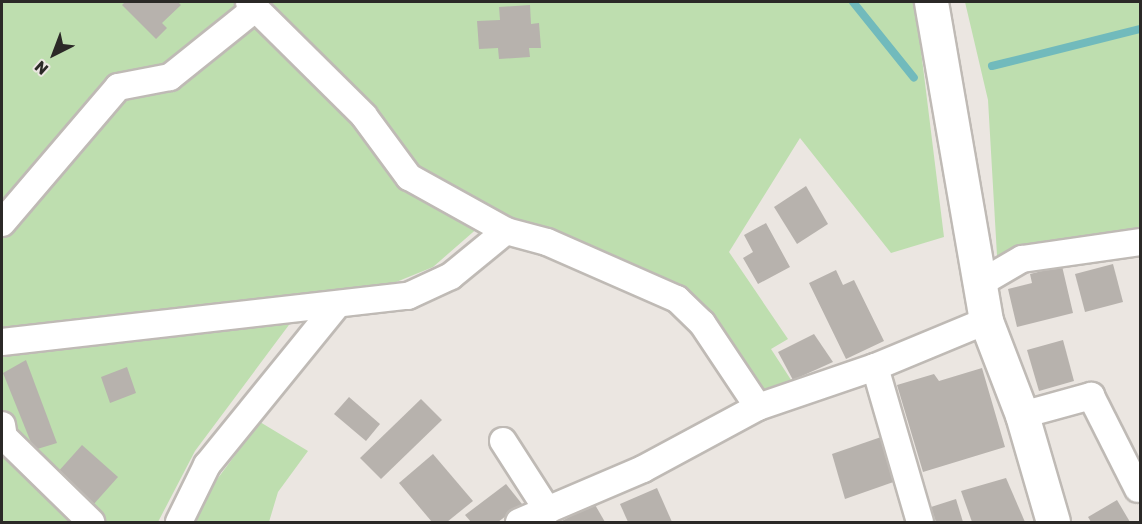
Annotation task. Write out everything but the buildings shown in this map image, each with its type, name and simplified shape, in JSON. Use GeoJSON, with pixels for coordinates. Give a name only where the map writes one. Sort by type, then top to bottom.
{"type":"FeatureCollection","features":[{"type":"Feature","properties":{"kind":"street"},"geometry":{"type":"LineString","coordinates":[[931,2],[986,321],[1022,415],[1053,522]]}},
{"type":"Feature","properties":{"kind":"street"},"geometry":{"type":"LineString","coordinates":[[2,223],[118,87],[170,77],[252,5],[364,116],[409,177],[506,231],[547,242],[677,299],[702,323],[758,407]]}},
{"type":"Feature","properties":{"kind":"street"},"geometry":{"type":"LineString","coordinates":[[2,342],[336,306],[408,296],[451,276],[506,231]]}},
{"type":"Feature","properties":{"kind":"street"},"geometry":{"type":"LineString","coordinates":[[980,284],[1023,259],[1140,242]]}},
{"type":"Feature","properties":{"kind":"street"},"geometry":{"type":"LineString","coordinates":[[179,522],[207,465],[336,306]]}},
{"type":"Feature","properties":{"kind":"street"},"geometry":{"type":"LineString","coordinates":[[519,522],[643,470],[758,407],[875,367],[986,321]]}},
{"type":"Feature","properties":{"kind":"street"},"geometry":{"type":"LineString","coordinates":[[875,367],[920,522]]}},
{"type":"Feature","properties":{"kind":"street"},"geometry":{"type":"LineString","coordinates":[[1022,415],[1091,396],[1138,489]]}},
{"type":"Feature","properties":{"kind":"street"},"geometry":{"type":"LineString","coordinates":[[2,425],[4,437],[91,522]]}},
{"type":"Feature","properties":{"kind":"street"},"geometry":{"type":"LineString","coordinates":[[503,441],[548,511]]}},
{"type":"Feature","properties":{"kind":"green space"},"geometry":{"type":"Polygon","coordinates":[[[2,2],[915,2],[944,237],[891,253],[800,138],[729,252],[788,339],[771,349],[795,386],[758,407],[703,324],[480,226],[433,267],[384,287],[312,294],[195,451],[158,522],[2,522],[2,2]]]}},
{"type":"Feature","properties":{"kind":"green space"},"geometry":{"type":"Polygon","coordinates":[[[965,2],[1140,2],[1140,239],[998,273],[988,100],[965,2]]]}},
{"type":"Feature","properties":{"kind":"green space"},"geometry":{"type":"Polygon","coordinates":[[[260,422],[308,451],[278,492],[269,522],[191,522],[200,502],[260,422]]]}},
{"type":"Feature","properties":{"kind":"waterway"},"geometry":{"type":"LineString","coordinates":[[853,2],[914,78]]}},
{"type":"Feature","properties":{"kind":"waterway"},"geometry":{"type":"LineString","coordinates":[[992,66],[1140,29]]}}]}
